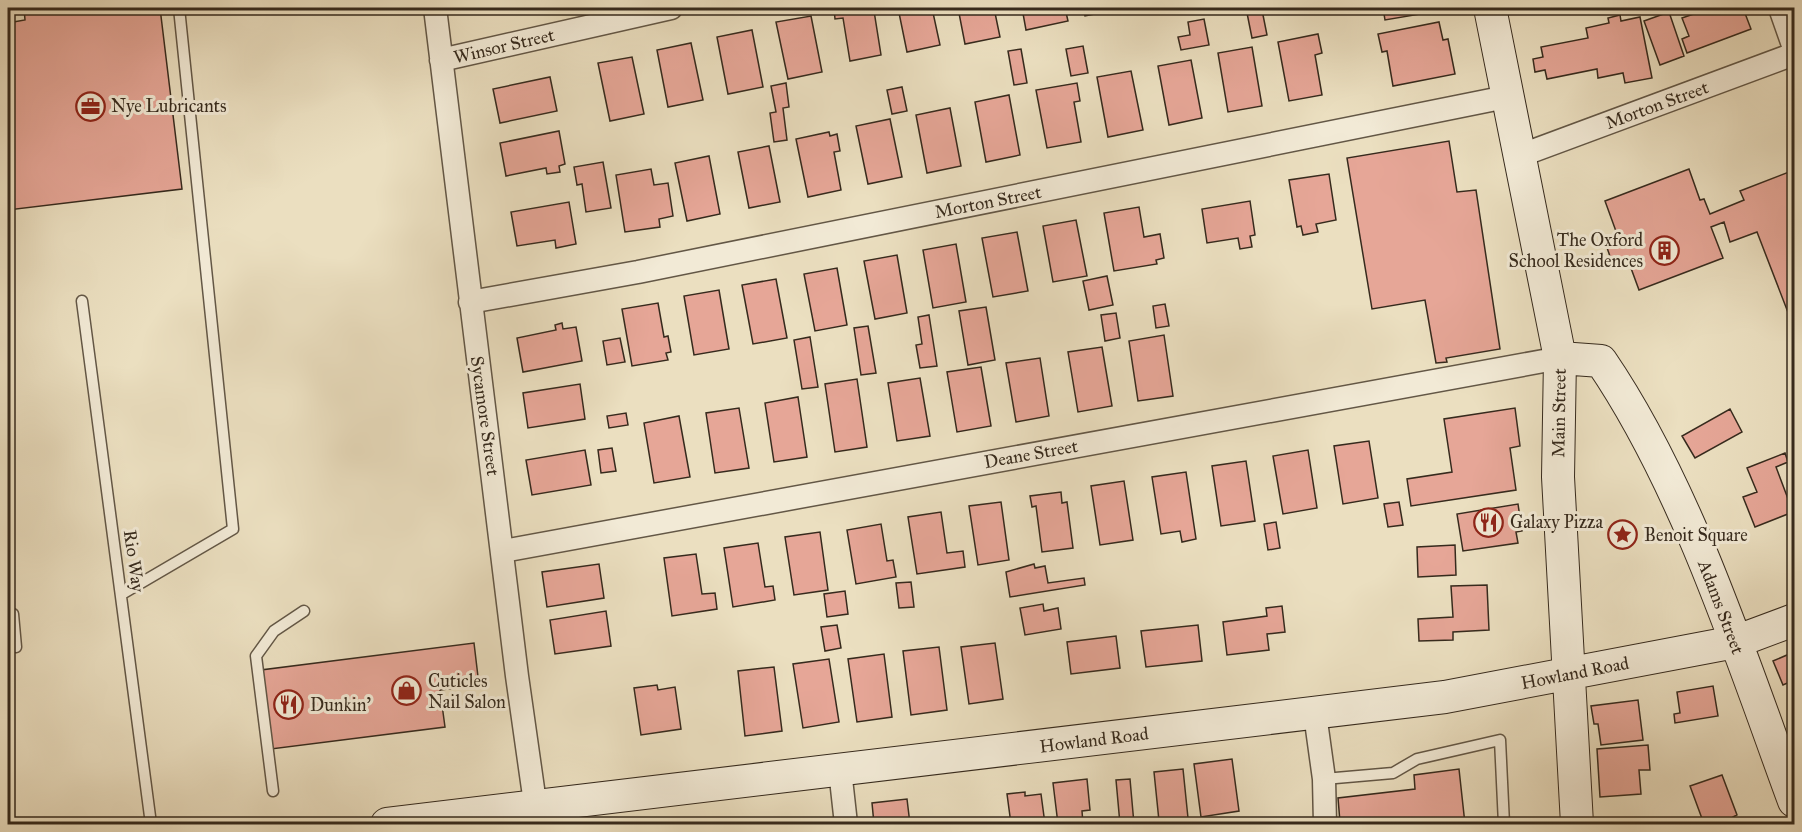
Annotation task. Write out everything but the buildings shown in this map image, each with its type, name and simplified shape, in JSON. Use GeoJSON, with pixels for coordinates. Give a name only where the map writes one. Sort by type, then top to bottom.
{"type":"FeatureCollection","features":[{"type":"Feature","properties":{"kind":"main road","name":"Main Street"},"geometry":{"type":"LineString","coordinates":[[1490,8],[1560,358],[1558,477],[1577,825]]}},
{"type":"Feature","properties":{"kind":"main road","name":"Adams Street"},"geometry":{"type":"LineString","coordinates":[[1560,358],[1601,361],[1625,397],[1689,529],[1735,642],[1794,801]]}},
{"type":"Feature","properties":{"kind":"main road","name":"Howland Road"},"geometry":{"type":"LineString","coordinates":[[387,825],[537,815],[840,770],[1445,697],[1735,642],[1794,620]]}},
{"type":"Feature","properties":{"kind":"street","name":"Sycamore Street"},"geometry":{"type":"LineString","coordinates":[[435,8],[517,676],[537,815]]}},
{"type":"Feature","properties":{"kind":"street","name":"Winsor Street"},"geometry":{"type":"LineString","coordinates":[[441,60],[671,8]]}},
{"type":"Feature","properties":{"kind":"street"},"geometry":{"type":"LineString","coordinates":[[1780,8],[1794,48]]}},
{"type":"Feature","properties":{"kind":"street","name":"Morton Street"},"geometry":{"type":"LineString","coordinates":[[1519,156],[1794,54]]}},
{"type":"Feature","properties":{"kind":"street","name":"Morton Street"},"geometry":{"type":"LineString","coordinates":[[470,302],[638,272],[1506,97]]}},
{"type":"Feature","properties":{"kind":"street","name":"Deane Street"},"geometry":{"type":"LineString","coordinates":[[503,550],[1560,358]]}},
{"type":"Feature","properties":{"kind":"street"},"geometry":{"type":"LineString","coordinates":[[1315,714],[1324,779],[1325,825]]}},
{"type":"Feature","properties":{"kind":"street"},"geometry":{"type":"LineString","coordinates":[[840,770],[846,825]]}},
{"type":"Feature","properties":{"kind":"lane"},"geometry":{"type":"LineString","coordinates":[[122,594],[233,529],[179,8]]}},
{"type":"Feature","properties":{"kind":"lane","name":"Rio Way"},"geometry":{"type":"LineString","coordinates":[[82,301],[151,825]]}},
{"type":"Feature","properties":{"kind":"lane"},"geometry":{"type":"LineString","coordinates":[[273,791],[256,656],[274,631],[304,611]]}},
{"type":"Feature","properties":{"kind":"lane"},"geometry":{"type":"LineString","coordinates":[[13,614],[16,647]]}},
{"type":"Feature","properties":{"kind":"lane"},"geometry":{"type":"LineString","coordinates":[[1324,779],[1393,772],[1417,759],[1500,740],[1504,825]]}},
{"type":"Feature","properties":{"kind":"place","name":"Nye Lubricants"},"geometry":{"type":"Point","coordinates":[90,106]}},
{"type":"Feature","properties":{"kind":"place","name":"The Oxford School Residences"},"geometry":{"type":"Point","coordinates":[1664,250]}},
{"type":"Feature","properties":{"kind":"place","name":"Galaxy Pizza"},"geometry":{"type":"Point","coordinates":[1489,522]}},
{"type":"Feature","properties":{"kind":"place","name":"Benoit Square"},"geometry":{"type":"Point","coordinates":[1623,535]}},
{"type":"Feature","properties":{"kind":"place","name":"Cuticles Nail Salon"},"geometry":{"type":"Point","coordinates":[407,691]}},
{"type":"Feature","properties":{"kind":"place","name":"Dunkin'"},"geometry":{"type":"Point","coordinates":[289,705]}}]}
